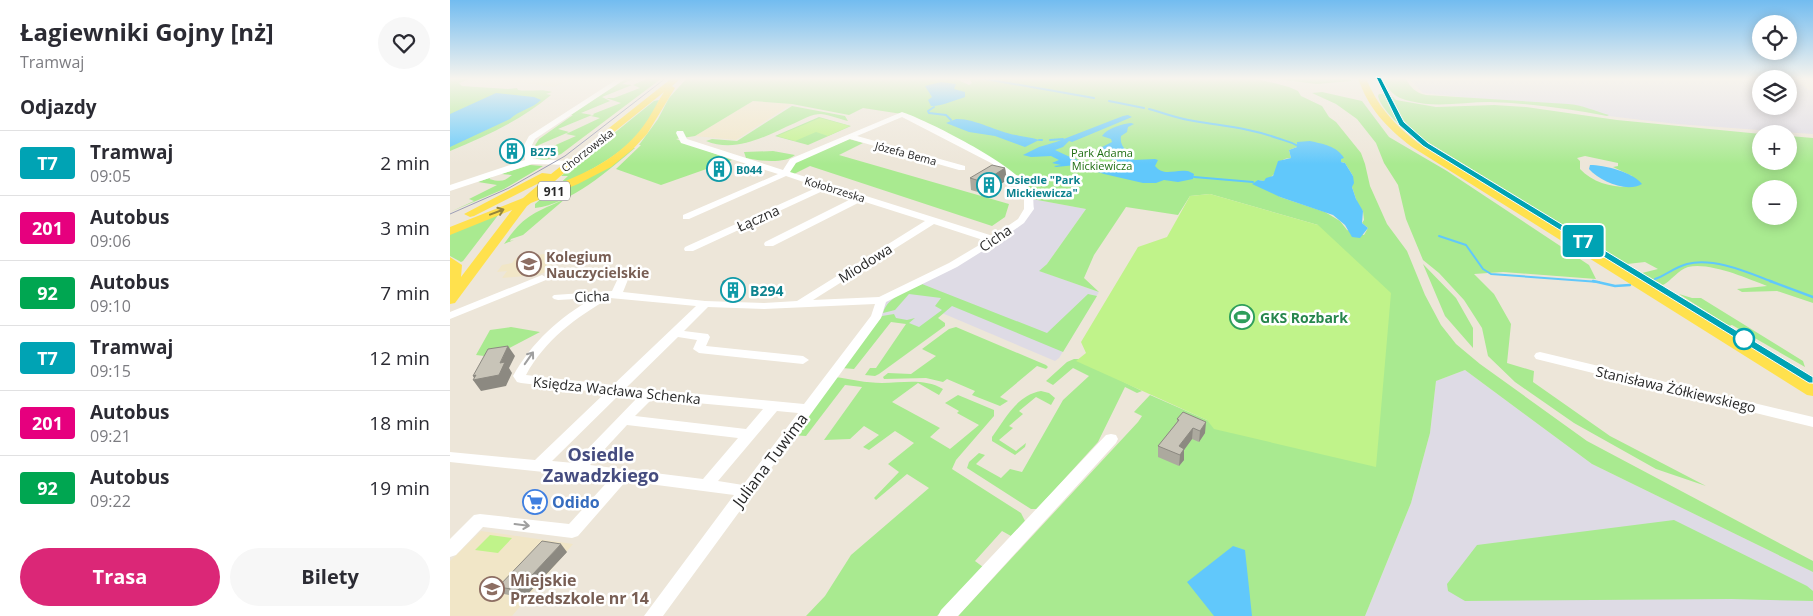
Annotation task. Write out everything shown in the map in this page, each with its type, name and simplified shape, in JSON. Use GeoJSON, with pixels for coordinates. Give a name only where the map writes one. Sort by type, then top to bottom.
{"type":"FeatureCollection","features":[{"type":"Feature","properties":{"kind":"main road","name":"Chorzowska"},"geometry":{"type":"LineString","coordinates":[[451,300],[520,207],[569,163],[640,107]]}},
{"type":"Feature","properties":{"kind":"main road","name":"911"},"geometry":{"type":"LineString","coordinates":[[450,231],[600,170],[637,140],[659,107]]}},
{"type":"Feature","properties":{"kind":"main road"},"geometry":{"type":"LineString","coordinates":[[1375,107],[1396,130],[1415,145],[1813,390]]}},
{"type":"Feature","properties":{"kind":"main road"},"geometry":{"type":"LineString","coordinates":[[1381,107],[1402,130],[1421,144],[1813,384]]}},
{"type":"Feature","properties":{"kind":"main road","name":"911"},"geometry":{"type":"LineString","coordinates":[[450,223],[569,163]]}},
{"type":"Feature","properties":{"kind":"main road"},"geometry":{"type":"LineString","coordinates":[[450,261],[456,265],[451,300]]}},
{"type":"Feature","properties":{"kind":"street"},"geometry":{"type":"LineString","coordinates":[[531,161],[528,159],[527,150],[532,138],[578,107]]}},
{"type":"Feature","properties":{"kind":"street","name":"Cicha"},"geometry":{"type":"LineString","coordinates":[[558,297],[611,294],[705,304],[798,305],[881,300],[953,265],[994,240],[1021,221],[1029,209],[1029,203],[1028,193],[1022,185],[994,162],[902,114],[793,162],[786,174],[686,218]]}},
{"type":"Feature","properties":{"kind":"street","name":"Kołobrzeska"},"geometry":{"type":"LineString","coordinates":[[680,133],[684,141],[994,240]]}},
{"type":"Feature","properties":{"kind":"street","name":"Józefa Bema"},"geometry":{"type":"LineString","coordinates":[[850,137],[962,168]]}},
{"type":"Feature","properties":{"kind":"street"},"geometry":{"type":"LineString","coordinates":[[450,188],[531,161],[569,163]]}},
{"type":"Feature","properties":{"kind":"street","name":"Łączna"},"geometry":{"type":"LineString","coordinates":[[689,249],[827,186]]}},
{"type":"Feature","properties":{"kind":"street"},"geometry":{"type":"LineString","coordinates":[[769,244],[862,198]]}},
{"type":"Feature","properties":{"kind":"street","name":"Miodowa"},"geometry":{"type":"LineString","coordinates":[[798,305],[932,221]]}},
{"type":"Feature","properties":{"kind":"street","name":"Księdza Wacława Schenka"},"geometry":{"type":"LineString","coordinates":[[626,272],[620,290],[553,332],[542,342],[524,365],[519,376],[521,379],[649,394],[809,409]]}},
{"type":"Feature","properties":{"kind":"street"},"geometry":{"type":"LineString","coordinates":[[450,316],[542,278]]}},
{"type":"Feature","properties":{"kind":"street","name":"Juliana Tuwima"},"geometry":{"type":"LineString","coordinates":[[653,616],[877,316],[881,300]]}},
{"type":"Feature","properties":{"kind":"street"},"geometry":{"type":"LineString","coordinates":[[539,465],[705,304]]}},
{"type":"Feature","properties":{"kind":"street"},"geometry":{"type":"LineString","coordinates":[[676,333],[704,337],[699,349],[803,360]]}},
{"type":"Feature","properties":{"kind":"street","name":"Stanisława Żółkiewskiego"},"geometry":{"type":"LineString","coordinates":[[1540,356],[1813,422]]}},
{"type":"Feature","properties":{"kind":"street"},"geometry":{"type":"LineString","coordinates":[[577,469],[649,394]]}},
{"type":"Feature","properties":{"kind":"street"},"geometry":{"type":"LineString","coordinates":[[706,486],[774,405]]}},
{"type":"Feature","properties":{"kind":"street"},"geometry":{"type":"LineString","coordinates":[[625,420],[748,434]]}},
{"type":"Feature","properties":{"kind":"street"},"geometry":{"type":"LineString","coordinates":[[947,616],[1111,439]]}},
{"type":"Feature","properties":{"kind":"street"},"geometry":{"type":"LineString","coordinates":[[450,457],[577,469],[747,491]]}},
{"type":"Feature","properties":{"kind":"street"},"geometry":{"type":"LineString","coordinates":[[450,550],[480,520],[572,531],[623,475]]}},
{"type":"Feature","properties":{"kind":"shaded area"},"geometry":{"type":"Polygon","coordinates":[[[743,107],[788,107],[736,140],[695,136],[743,107]]]}},
{"type":"Feature","properties":{"kind":"shaded area"},"geometry":{"type":"Polygon","coordinates":[[[1551,107],[1752,107],[1752,115],[1797,115],[1797,107],[1813,107],[1813,134],[1797,133],[1797,125],[1752,125],[1752,130],[1677,124],[1608,116],[1581,110],[1551,107]]]}},
{"type":"Feature","properties":{"kind":"shaded area"},"geometry":{"type":"Polygon","coordinates":[[[1032,199],[1086,209],[1040,271],[1099,292],[1059,358],[1055,361],[942,313],[918,330],[907,323],[880,315],[880,303],[1023,221],[1032,199]]]}},
{"type":"Feature","properties":{"kind":"shaded area","name":"Kolegium Nauczycielskie"},"geometry":{"type":"Polygon","coordinates":[[[558,252],[546,272],[537,275],[502,278],[507,271],[497,272],[502,265],[512,263],[516,258],[558,252]]]}},
{"type":"Feature","properties":{"kind":"shaded area"},"geometry":{"type":"Polygon","coordinates":[[[1465,370],[1592,464],[1813,572],[1813,616],[1365,616],[1411,503],[1430,433],[1436,381],[1465,370]]]}},
{"type":"Feature","properties":{"kind":"shaded area","name":"Miejskie Przedszkole nr 14"},"geometry":{"type":"Polygon","coordinates":[[[481,531],[573,544],[512,616],[450,616],[450,561],[481,531]]]}},
{"type":"Feature","properties":{"kind":"green space"},"geometry":{"type":"Polygon","coordinates":[[[450,107],[535,107],[490,134],[450,151],[450,107]]]}},
{"type":"Feature","properties":{"kind":"green space"},"geometry":{"type":"Polygon","coordinates":[[[583,107],[596,107],[581,113],[592,115],[558,129],[569,132],[534,147],[539,139],[573,115],[570,115],[583,107]]]}},
{"type":"Feature","properties":{"kind":"green space"},"geometry":{"type":"Polygon","coordinates":[[[611,107],[624,107],[561,154],[543,160],[539,160],[533,155],[576,136],[566,134],[600,118],[591,116],[611,107]]]}},
{"type":"Feature","properties":{"kind":"green space"},"geometry":{"type":"Polygon","coordinates":[[[647,107],[656,107],[641,131],[616,154],[586,173],[554,189],[568,176],[561,176],[647,107]]]}},
{"type":"Feature","properties":{"kind":"green space"},"geometry":{"type":"Polygon","coordinates":[[[664,107],[743,107],[695,136],[676,139],[732,160],[661,185],[616,169],[641,145],[639,145],[664,107]]]}},
{"type":"Feature","properties":{"kind":"green space"},"geometry":{"type":"Polygon","coordinates":[[[791,107],[845,116],[848,121],[818,114],[763,137],[740,144],[729,145],[706,141],[712,139],[737,141],[791,107]]]}},
{"type":"Feature","properties":{"kind":"green space","name":"Park Adama Mickiewicza"},"geometry":{"type":"Polygon","coordinates":[[[806,107],[1322,107],[1329,117],[1336,122],[1361,153],[1370,186],[1387,224],[1407,251],[1425,295],[1441,325],[1456,344],[1480,364],[1587,441],[1813,561],[1813,572],[1592,464],[1465,370],[1436,381],[1430,433],[1411,503],[1365,616],[958,616],[1138,422],[1142,416],[1134,412],[1150,395],[1207,420],[1318,225],[1210,194],[1190,196],[1178,215],[1126,207],[1094,255],[1084,278],[1099,292],[1039,271],[1047,264],[1086,209],[1032,199],[994,161],[902,114],[863,108],[849,115],[806,107]],[[1297,143],[1297,147],[1289,150],[1291,158],[1281,161],[1272,176],[1264,181],[1258,180],[1280,197],[1325,212],[1340,221],[1347,230],[1364,235],[1368,228],[1362,223],[1364,220],[1363,211],[1358,205],[1352,187],[1353,176],[1345,163],[1341,162],[1341,159],[1297,143]]]}},
{"type":"Feature","properties":{"kind":"green space"},"geometry":{"type":"Polygon","coordinates":[[[1340,107],[1366,107],[1389,137],[1447,171],[1589,265],[1596,279],[1503,272],[1474,274],[1494,294],[1511,324],[1507,363],[1534,371],[1533,382],[1610,436],[1706,486],[1656,469],[1574,423],[1515,382],[1488,356],[1482,328],[1464,300],[1439,273],[1423,260],[1406,219],[1398,185],[1384,163],[1376,143],[1357,119],[1340,107]]]}},
{"type":"Feature","properties":{"kind":"green space"},"geometry":{"type":"Polygon","coordinates":[[[1384,107],[1391,107],[1397,120],[1414,137],[1405,130],[1384,107]]]}},
{"type":"Feature","properties":{"kind":"green space"},"geometry":{"type":"Polygon","coordinates":[[[1397,107],[1526,107],[1617,120],[1752,133],[1752,170],[1797,170],[1797,137],[1813,138],[1813,303],[1777,291],[1742,292],[1737,289],[1767,286],[1717,269],[1697,266],[1684,268],[1663,285],[1642,273],[1658,269],[1645,262],[1627,264],[1421,138],[1403,120],[1397,107]],[[1585,156],[1577,158],[1580,161],[1580,169],[1591,178],[1618,187],[1632,187],[1632,176],[1613,167],[1618,166],[1618,163],[1585,156]]]}},
{"type":"Feature","properties":{"kind":"green space"},"geometry":{"type":"Polygon","coordinates":[[[1546,107],[1582,107],[1609,115],[1607,116],[1546,107]]]}},
{"type":"Feature","properties":{"kind":"green space"},"geometry":{"type":"Polygon","coordinates":[[[819,117],[851,126],[808,145],[775,136],[819,117]]]}},
{"type":"Feature","properties":{"kind":"green space"},"geometry":{"type":"Polygon","coordinates":[[[820,118],[850,126],[828,136],[816,132],[795,141],[777,136],[820,118]]]}},
{"type":"Feature","properties":{"kind":"green space"},"geometry":{"type":"Polygon","coordinates":[[[849,139],[863,143],[839,155],[1009,204],[1005,217],[992,226],[810,166],[794,174],[784,171],[796,162],[849,139]]]}},
{"type":"Feature","properties":{"kind":"green space"},"geometry":{"type":"Polygon","coordinates":[[[1417,139],[1553,225],[1455,167],[1417,139]]]}},
{"type":"Feature","properties":{"kind":"green space"},"geometry":{"type":"Polygon","coordinates":[[[635,148],[601,176],[576,193],[549,205],[535,208],[535,204],[543,197],[635,148]]]}},
{"type":"Feature","properties":{"kind":"green space"},"geometry":{"type":"Polygon","coordinates":[[[773,151],[795,155],[785,160],[765,161],[746,158],[744,152],[773,151]]]}},
{"type":"Feature","properties":{"kind":"green space"},"geometry":{"type":"Polygon","coordinates":[[[530,165],[543,166],[504,189],[450,212],[474,201],[469,199],[497,185],[478,182],[492,177],[489,179],[503,180],[512,175],[501,174],[530,165]]]}},
{"type":"Feature","properties":{"kind":"green space","name":"GKS Rozbark"},"geometry":{"type":"Polygon","coordinates":[[[1210,194],[1318,225],[1391,293],[1376,467],[1214,429],[1207,420],[1076,361],[1086,353],[1081,342],[1138,247],[1167,237],[1190,196],[1210,194]]]}},
{"type":"Feature","properties":{"kind":"green space"},"geometry":{"type":"Polygon","coordinates":[[[565,199],[523,235],[511,239],[510,241],[514,240],[504,244],[511,234],[530,216],[565,199]]]}},
{"type":"Feature","properties":{"kind":"green space"},"geometry":{"type":"Polygon","coordinates":[[[499,214],[463,261],[461,262],[450,256],[450,233],[499,214]]]}},
{"type":"Feature","properties":{"kind":"green space"},"geometry":{"type":"Polygon","coordinates":[[[1423,264],[1456,298],[1473,328],[1473,348],[1445,316],[1423,264]]]}},
{"type":"Feature","properties":{"kind":"green space"},"geometry":{"type":"Polygon","coordinates":[[[922,284],[1047,333],[1088,294],[1097,296],[1063,352],[952,306],[938,318],[945,323],[945,326],[879,374],[875,376],[865,375],[870,368],[876,368],[906,324],[891,322],[854,369],[842,368],[882,316],[894,314],[896,318],[907,320],[915,318],[909,323],[919,327],[942,310],[935,306],[941,298],[909,294],[895,310],[883,313],[889,302],[894,298],[922,284]]]}},
{"type":"Feature","properties":{"kind":"green space"},"geometry":{"type":"Polygon","coordinates":[[[1679,294],[1692,298],[1701,298],[1803,361],[1805,367],[1732,325],[1729,326],[1679,294]]]}},
{"type":"Feature","properties":{"kind":"green space"},"geometry":{"type":"Polygon","coordinates":[[[511,327],[540,332],[492,357],[476,355],[490,330],[511,327]]]}},
{"type":"Feature","properties":{"kind":"green space"},"geometry":{"type":"Polygon","coordinates":[[[956,327],[1048,367],[1046,369],[1037,366],[1000,397],[1008,401],[1000,406],[972,395],[975,391],[947,379],[943,382],[926,378],[884,379],[883,377],[888,373],[911,374],[936,356],[922,349],[949,329],[956,327]]]}},
{"type":"Feature","properties":{"kind":"green space"},"geometry":{"type":"Polygon","coordinates":[[[1078,359],[1142,391],[1137,393],[1125,387],[1098,442],[1037,509],[1031,509],[967,468],[969,462],[979,453],[985,455],[976,464],[1001,478],[1010,469],[1022,472],[1063,400],[1089,376],[1073,368],[1053,385],[1046,381],[1067,362],[1078,359]]]}},
{"type":"Feature","properties":{"kind":"green space"},"geometry":{"type":"Polygon","coordinates":[[[835,377],[876,383],[921,382],[943,389],[939,395],[918,383],[892,402],[940,428],[930,437],[950,449],[979,425],[957,413],[959,411],[945,403],[958,395],[994,410],[994,416],[956,460],[952,469],[1021,513],[1025,521],[1011,536],[1002,531],[975,561],[983,568],[937,616],[806,616],[825,596],[851,555],[929,488],[907,474],[876,500],[874,498],[899,472],[888,464],[914,443],[895,431],[869,450],[863,447],[879,435],[864,426],[850,439],[824,440],[862,387],[845,385],[806,436],[791,435],[835,377]]]}},
{"type":"Feature","properties":{"kind":"green space"},"geometry":{"type":"Polygon","coordinates":[[[1041,391],[1049,393],[1055,398],[1051,405],[1036,397],[1019,411],[1023,414],[1009,426],[1013,428],[999,440],[1016,451],[1026,443],[1025,447],[1015,455],[992,441],[992,437],[1012,409],[1025,397],[1041,391]]]}},
{"type":"Feature","properties":{"kind":"green space"},"geometry":{"type":"Polygon","coordinates":[[[1674,520],[1807,586],[1813,591],[1813,601],[1731,599],[1465,601],[1448,591],[1447,584],[1477,545],[1674,520]]]}},
{"type":"Feature","properties":{"kind":"green space"},"geometry":{"type":"Polygon","coordinates":[[[490,535],[512,538],[498,553],[475,550],[490,535]]]}},
{"type":"Feature","properties":{"kind":"water"},"geometry":{"type":"Polygon","coordinates":[[[466,107],[531,107],[510,119],[450,147],[450,114],[466,107]]]}},
{"type":"Feature","properties":{"kind":"water"},"geometry":{"type":"Polygon","coordinates":[[[1128,115],[1132,117],[1072,142],[1069,141],[1063,147],[1055,150],[1088,164],[1111,168],[1117,161],[1107,158],[1100,153],[1102,147],[1112,142],[1111,139],[1102,136],[1119,125],[1131,123],[1134,124],[1128,127],[1127,132],[1121,136],[1121,144],[1134,160],[1155,159],[1158,160],[1155,166],[1158,169],[1166,172],[1189,171],[1194,174],[1193,179],[1178,182],[1164,180],[1156,183],[1143,183],[1076,165],[1056,167],[1054,166],[1061,165],[1052,163],[1059,160],[1051,156],[1031,157],[1023,155],[1039,147],[1128,115]]]}},
{"type":"Feature","properties":{"kind":"water"},"geometry":{"type":"Polygon","coordinates":[[[956,119],[963,119],[1039,140],[1025,147],[995,136],[969,132],[946,123],[956,119]]]}},
{"type":"Feature","properties":{"kind":"water"},"geometry":{"type":"Polygon","coordinates":[[[1310,141],[1334,148],[1344,158],[1341,159],[1341,162],[1345,163],[1353,176],[1354,183],[1352,187],[1363,211],[1362,223],[1368,228],[1360,238],[1352,237],[1345,225],[1333,215],[1280,197],[1252,184],[1258,180],[1264,181],[1266,178],[1273,176],[1278,161],[1291,158],[1289,150],[1297,147],[1297,142],[1310,141]]]}},
{"type":"Feature","properties":{"kind":"water"},"geometry":{"type":"Polygon","coordinates":[[[1590,165],[1618,170],[1632,176],[1642,184],[1629,187],[1614,184],[1600,178],[1589,169],[1590,165]]]}},
{"type":"Feature","properties":{"kind":"water"},"geometry":{"type":"Polygon","coordinates":[[[1233,546],[1245,550],[1252,616],[1214,616],[1187,582],[1233,546]]]}},
{"type":"Feature","properties":{"kind":"building"},"geometry":{"type":"Polygon","coordinates":[[[992,165],[1005,168],[983,182],[970,178],[992,165]]]}},
{"type":"Feature","properties":{"kind":"building"},"geometry":{"type":"Polygon","coordinates":[[[738,279],[737,286],[722,289],[723,281],[738,279]]]}},
{"type":"Feature","properties":{"kind":"building"},"geometry":{"type":"Polygon","coordinates":[[[508,346],[500,363],[505,362],[499,375],[473,380],[476,375],[473,376],[488,349],[508,346]]]}},
{"type":"Feature","properties":{"kind":"building"},"geometry":{"type":"Polygon","coordinates":[[[1183,412],[1206,422],[1200,431],[1193,428],[1179,446],[1184,449],[1180,455],[1158,446],[1179,420],[1177,419],[1183,412]]]}},
{"type":"Feature","properties":{"kind":"building"},"geometry":{"type":"Polygon","coordinates":[[[542,541],[561,544],[518,590],[498,587],[542,541]]]}},
{"type":"Feature","properties":{"kind":"waterway"},"geometry":{"type":"LineString","coordinates":[[934,107],[928,111],[929,113],[946,115],[951,120]]}},
{"type":"Feature","properties":{"kind":"waterway"},"geometry":{"type":"LineString","coordinates":[[1138,107],[1144,108]]}},
{"type":"Feature","properties":{"kind":"waterway"},"geometry":{"type":"LineString","coordinates":[[1149,109],[1188,120],[1257,132],[1298,146]]}},
{"type":"Feature","properties":{"kind":"waterway"},"geometry":{"type":"LineString","coordinates":[[1050,140],[1063,139]]}},
{"type":"Feature","properties":{"kind":"waterway"},"geometry":{"type":"LineString","coordinates":[[1194,177],[1253,182]]}},
{"type":"Feature","properties":{"kind":"waterway"},"geometry":{"type":"LineString","coordinates":[[1439,236],[1466,245],[1483,269],[1491,274],[1597,282]]}},
{"type":"Feature","properties":{"kind":"waterway"},"geometry":{"type":"LineString","coordinates":[[1655,279],[1678,267],[1697,262],[1720,264],[1773,282]]}},
{"type":"Feature","properties":{"kind":"waterway"},"geometry":{"type":"LineString","coordinates":[[1770,281],[1813,297]]}},
{"type":"Feature","properties":{"kind":"waterway"},"geometry":{"type":"LineString","coordinates":[[1597,282],[1615,286],[1630,285]]}},
{"type":"Feature","properties":{"kind":"tram line"},"geometry":{"type":"LineString","coordinates":[[450,214],[509,188],[565,156],[629,107]]}},
{"type":"Feature","properties":{"kind":"tram line"},"geometry":{"type":"LineString","coordinates":[[1392,107],[1399,120],[1417,138],[1813,380]]}},
{"type":"Feature","properties":{"kind":"tram line","name":"T7"},"geometry":{"type":"LineString","coordinates":[[1392,107],[1401,124],[1426,144],[1813,380]]}},
{"type":"Feature","properties":{"kind":"place","name":"B275"},"geometry":{"type":"Point","coordinates":[512,151]}},
{"type":"Feature","properties":{"kind":"place","name":"B044"},"geometry":{"type":"Point","coordinates":[719,169]}},
{"type":"Feature","properties":{"kind":"place","name":"Osiedle \"Park Mickiewicza\""},"geometry":{"type":"Point","coordinates":[989,185]}},
{"type":"Feature","properties":{"kind":"place","name":"Kolegium Nauczycielskie"},"geometry":{"type":"Point","coordinates":[529,264]}},
{"type":"Feature","properties":{"kind":"place","name":"B294"},"geometry":{"type":"Point","coordinates":[733,290]}},
{"type":"Feature","properties":{"kind":"place","name":"GKS Rozbark"},"geometry":{"type":"Point","coordinates":[1242,317]}},
{"type":"Feature","properties":{"kind":"place","name":"Odido"},"geometry":{"type":"Point","coordinates":[535,502]}},
{"type":"Feature","properties":{"kind":"place","name":"Miejskie Przedszkole nr 14"},"geometry":{"type":"Point","coordinates":[492,589]}},
{"type":"Feature","properties":{"kind":"district","name":"Osiedle Zawadzkiego"},"geometry":{"type":"Point","coordinates":[601,464]}}]}
